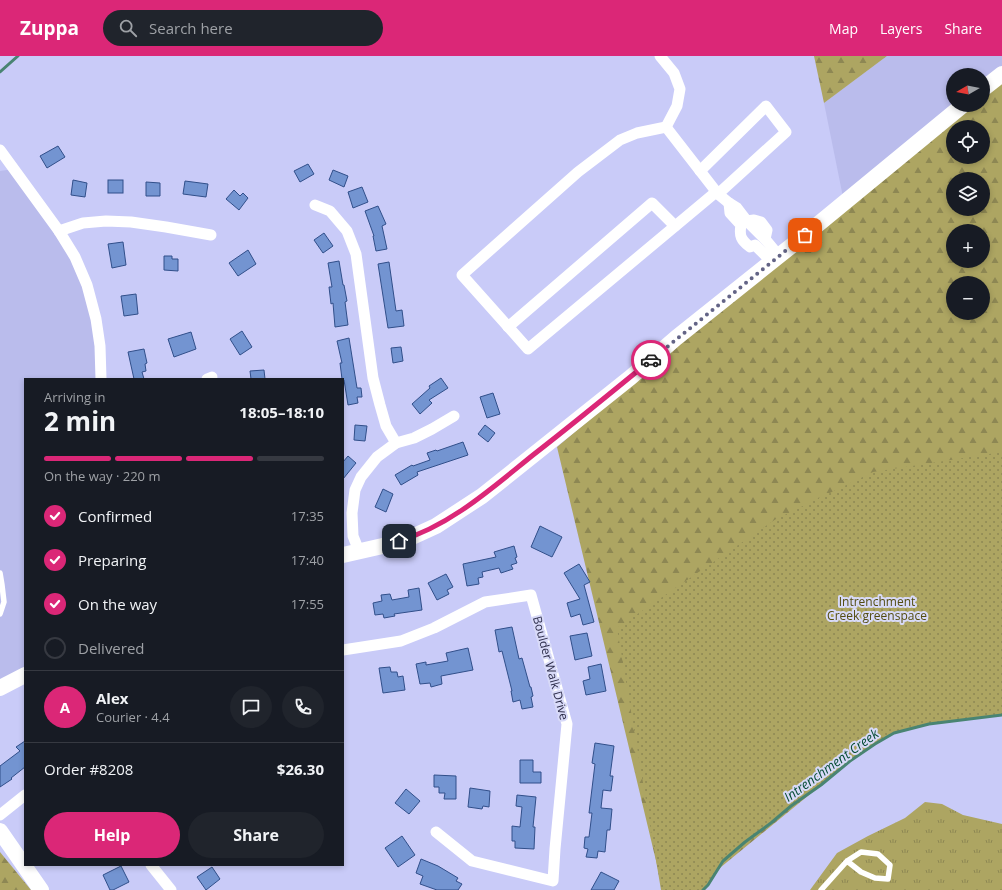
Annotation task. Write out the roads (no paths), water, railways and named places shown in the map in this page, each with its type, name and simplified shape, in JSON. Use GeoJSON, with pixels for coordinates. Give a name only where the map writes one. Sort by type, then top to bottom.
{"type":"FeatureCollection","features":[{"type":"Feature","properties":{"kind":"street"},"geometry":{"type":"LineString","coordinates":[[660,56],[674,73],[680,89],[677,106],[666,127]]}},
{"type":"Feature","properties":{"kind":"street"},"geometry":{"type":"LineString","coordinates":[[990,83],[1002,74]]}},
{"type":"Feature","properties":{"kind":"street"},"geometry":{"type":"LineString","coordinates":[[666,127],[637,133],[620,140],[578,172],[462,276],[528,349],[675,226],[717,193],[786,132],[766,106],[700,171]]}},
{"type":"Feature","properties":{"kind":"street"},"geometry":{"type":"LineString","coordinates":[[344,555],[412,537],[436,526],[482,496],[776,259],[954,112]]}},
{"type":"Feature","properties":{"kind":"street"},"geometry":{"type":"LineString","coordinates":[[666,127],[717,193],[737,208],[744,223],[765,239],[776,259]]}},
{"type":"Feature","properties":{"kind":"street"},"geometry":{"type":"LineString","coordinates":[[0,150],[59,231],[75,257],[87,285],[96,319],[100,346],[101,378]]}},
{"type":"Feature","properties":{"kind":"street"},"geometry":{"type":"LineString","coordinates":[[508,327],[652,203],[675,226]]}},
{"type":"Feature","properties":{"kind":"street"},"geometry":{"type":"LineString","coordinates":[[315,205],[330,212],[347,231],[356,254],[373,378],[386,426],[396,443]]}},
{"type":"Feature","properties":{"kind":"street"},"geometry":{"type":"LineString","coordinates":[[59,231],[83,223],[106,221],[166,226],[211,235]]}},
{"type":"Feature","properties":{"kind":"street"},"geometry":{"type":"LineString","coordinates":[[744,223],[740,232],[742,240],[750,247],[755,245],[776,259]]}},
{"type":"Feature","properties":{"kind":"street"},"geometry":{"type":"LineString","coordinates":[[359,551],[353,536],[352,513],[355,490],[361,477],[377,457],[396,443],[414,438],[432,430],[454,416]]}},
{"type":"Feature","properties":{"kind":"street","name":"Boulder Walk Drive"},"geometry":{"type":"LineString","coordinates":[[344,650],[401,641],[434,628],[485,602],[531,595],[567,724],[553,881],[472,861],[436,832]]}},
{"type":"Feature","properties":{"kind":"street"},"geometry":{"type":"LineString","coordinates":[[0,688],[24,676]]}},
{"type":"Feature","properties":{"kind":"street"},"geometry":{"type":"LineString","coordinates":[[0,815],[24,796]]}},
{"type":"Feature","properties":{"kind":"street"},"geometry":{"type":"LineString","coordinates":[[0,831],[24,866]]}},
{"type":"Feature","properties":{"kind":"street"},"geometry":{"type":"LineString","coordinates":[[24,866],[41,890]]}},
{"type":"Feature","properties":{"kind":"street"},"geometry":{"type":"LineString","coordinates":[[152,866],[171,890]]}},
{"type":"Feature","properties":{"kind":"lane"},"geometry":{"type":"LineString","coordinates":[[0,573],[4,602],[0,614]]}},
{"type":"Feature","properties":{"kind":"lane"},"geometry":{"type":"LineString","coordinates":[[821,890],[847,861],[861,852],[878,854],[890,865],[888,879],[875,878],[861,872],[847,861]]}},
{"type":"Feature","properties":{"kind":"waterway"},"geometry":{"type":"LineString","coordinates":[[0,72],[18,56]]}},
{"type":"Feature","properties":{"kind":"waterway","name":"Intrenchment Creek"},"geometry":{"type":"LineString","coordinates":[[703,890],[708,885],[723,861],[745,842],[821,785],[850,761],[875,744],[894,733],[929,724],[1002,715]]}},
{"type":"Feature","properties":{"kind":"park label","name":"Intrenchment Creek greenspace"},"geometry":{"type":"Point","coordinates":[877,608]}}]}
